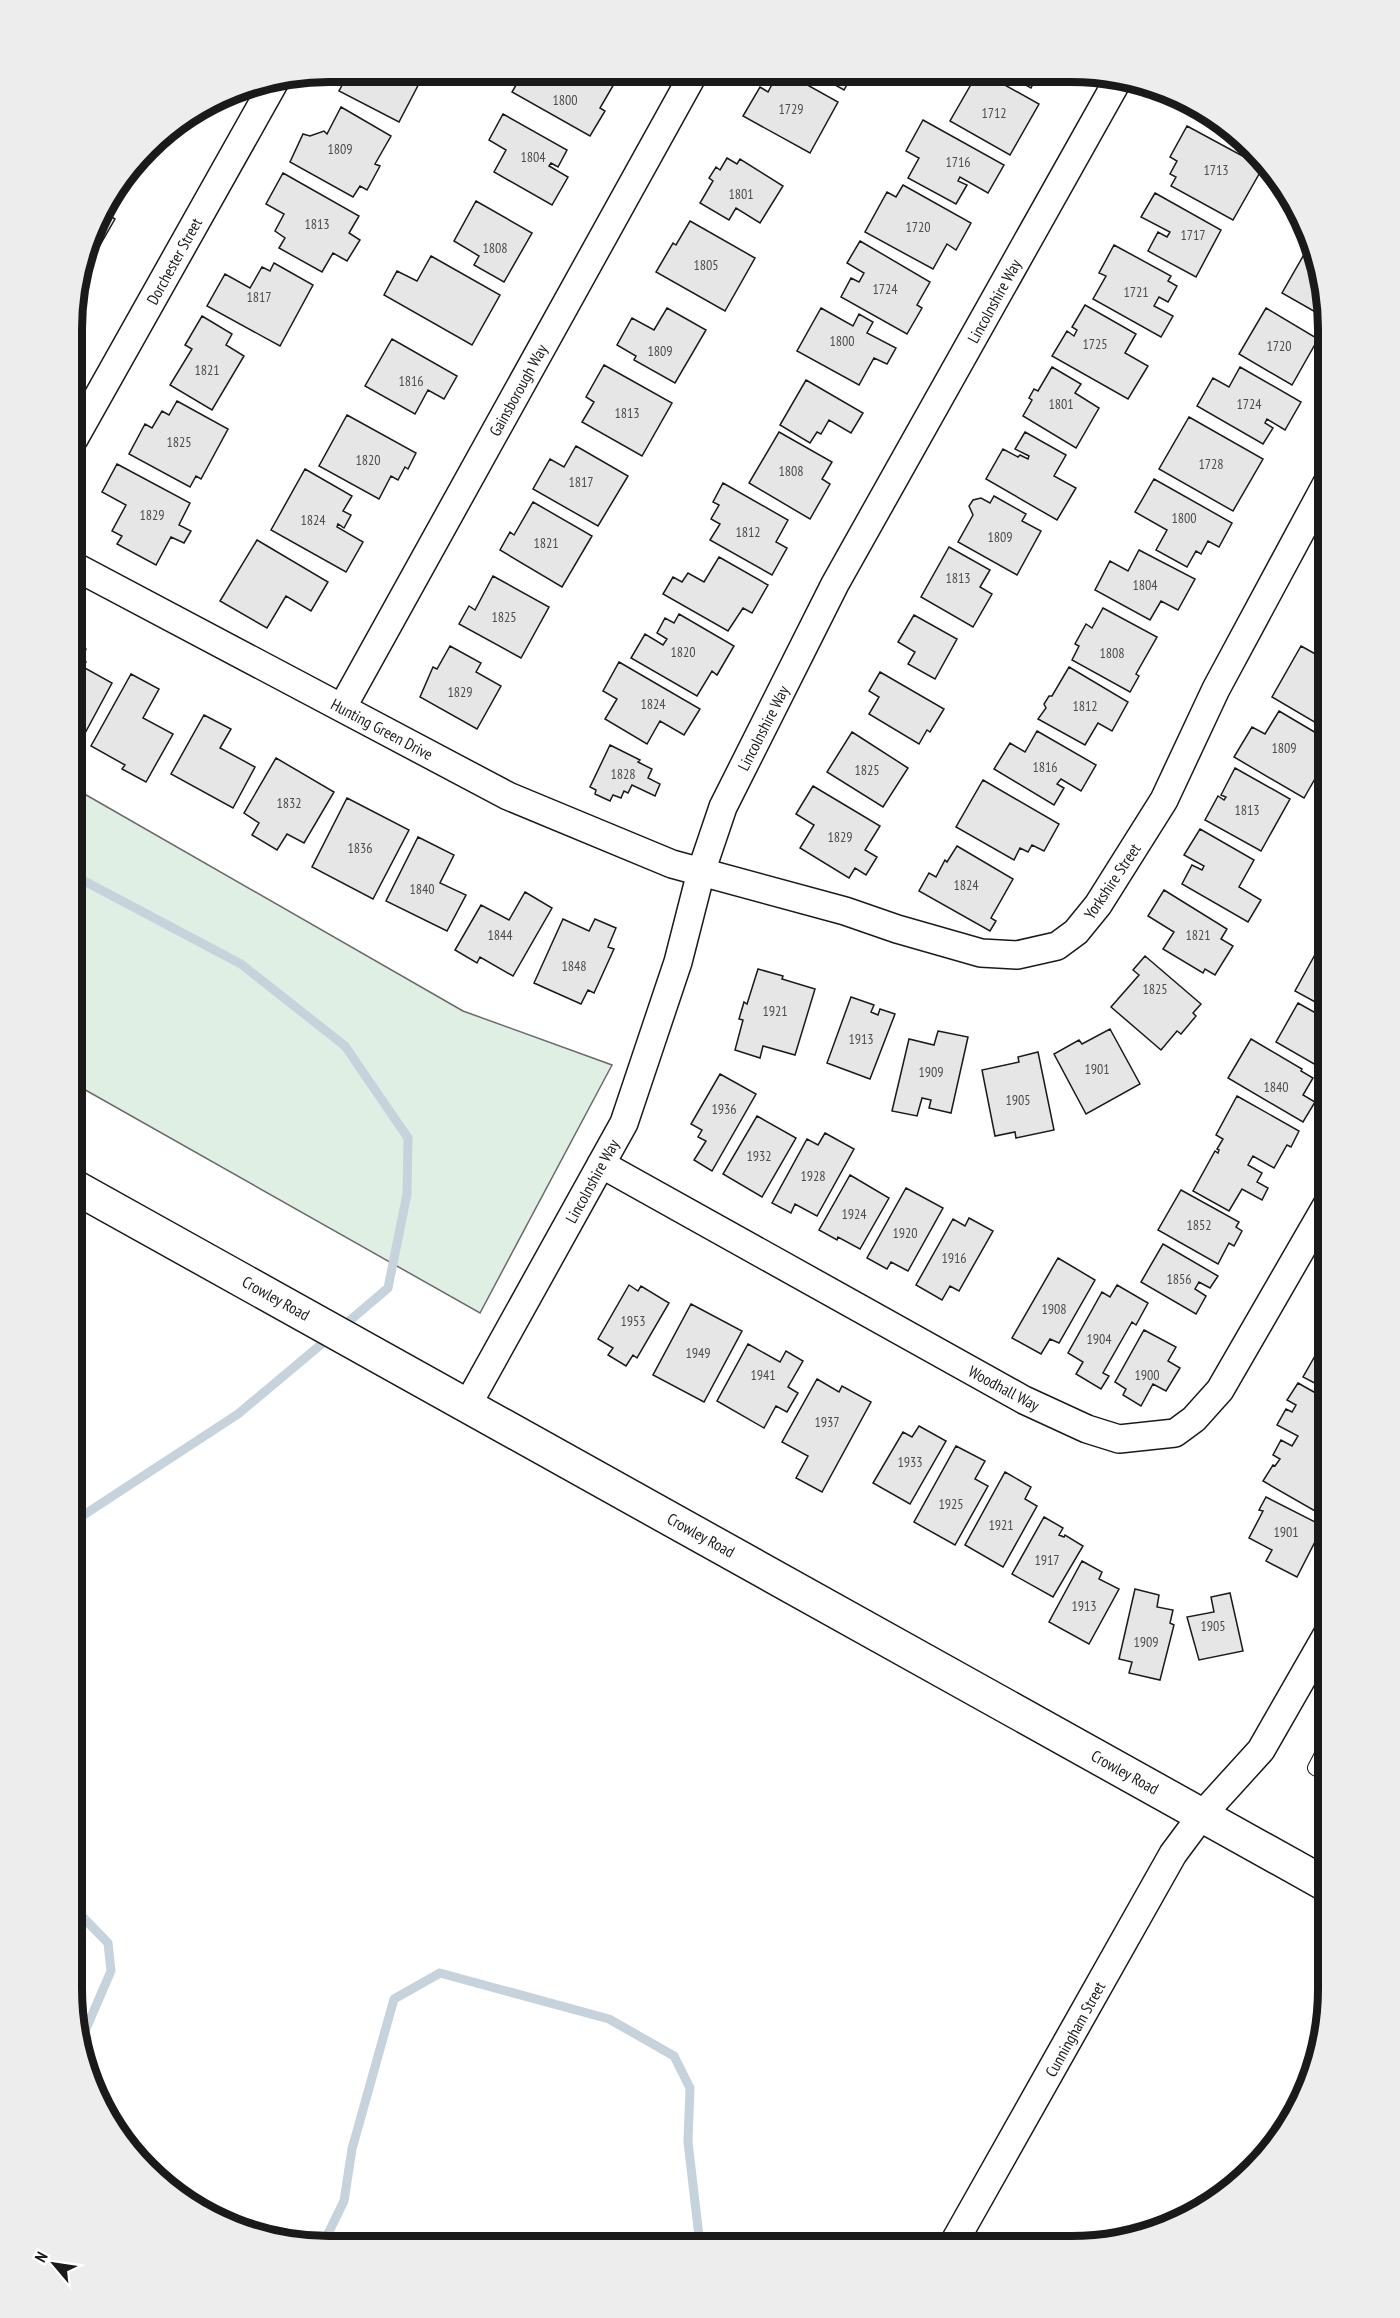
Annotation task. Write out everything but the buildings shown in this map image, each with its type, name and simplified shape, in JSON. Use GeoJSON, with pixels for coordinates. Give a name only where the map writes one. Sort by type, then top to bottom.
{"type":"FeatureCollection","features":[{"type":"Feature","properties":{"kind":"main road","name":"Crowley Road"},"geometry":{"type":"LineString","coordinates":[[82,1191],[1318,1879]]}},
{"type":"Feature","properties":{"kind":"street","name":"Gainsborough Way"},"geometry":{"type":"LineString","coordinates":[[342,708],[689,82]]}},
{"type":"Feature","properties":{"kind":"street","name":"Lincolnshire Way"},"geometry":{"type":"LineString","coordinates":[[468,1404],[624,1123],[678,962],[700,872],[723,807],[835,584],[1114,86]]}},
{"type":"Feature","properties":{"kind":"street","name":"Dorchester Street"},"geometry":{"type":"LineString","coordinates":[[82,425],[270,90]]}},
{"type":"Feature","properties":{"kind":"street","name":"Yorkshire Street"},"geometry":{"type":"LineString","coordinates":[[700,872],[845,911],[897,929],[981,953],[1017,955],[1057,946],[1076,932],[1098,905],[1164,800],[1216,689],[1318,500]]}},
{"type":"Feature","properties":{"kind":"street","name":"Hunting Green Drive"},"geometry":{"type":"LineString","coordinates":[[82,570],[508,796],[672,864],[700,872]]}},
{"type":"Feature","properties":{"kind":"street","name":"Woodhall Way"},"geometry":{"type":"LineString","coordinates":[[601,1164],[1024,1400],[1087,1429],[1119,1439],[1175,1433],[1201,1412],[1220,1390],[1318,1220]]}},
{"type":"Feature","properties":{"kind":"street","name":"Cunningham Street"},"geometry":{"type":"LineString","coordinates":[[958,2236],[1173,1854],[1202,1815],[1261,1750],[1318,1650]]}},
{"type":"Feature","properties":{"kind":"green space"},"geometry":{"type":"Polygon","coordinates":[[[82,793],[463,1011],[612,1065],[480,1313],[82,1088],[82,793]]]}},
{"type":"Feature","properties":{"kind":"waterway"},"geometry":{"type":"LineString","coordinates":[[82,880],[241,964],[345,1046],[408,1138],[407,1194],[388,1288],[341,1328]]}},
{"type":"Feature","properties":{"kind":"waterway"},"geometry":{"type":"LineString","coordinates":[[82,1516],[238,1414],[330,1337]]}},
{"type":"Feature","properties":{"kind":"waterway"},"geometry":{"type":"LineString","coordinates":[[82,1916],[108,1943],[111,1971],[86,2029]]}},
{"type":"Feature","properties":{"kind":"waterway"},"geometry":{"type":"LineString","coordinates":[[327,2236],[344,2201],[352,2149],[394,1999],[440,1973],[609,2019],[674,2056],[690,2088],[688,2142],[699,2236]]}}]}
